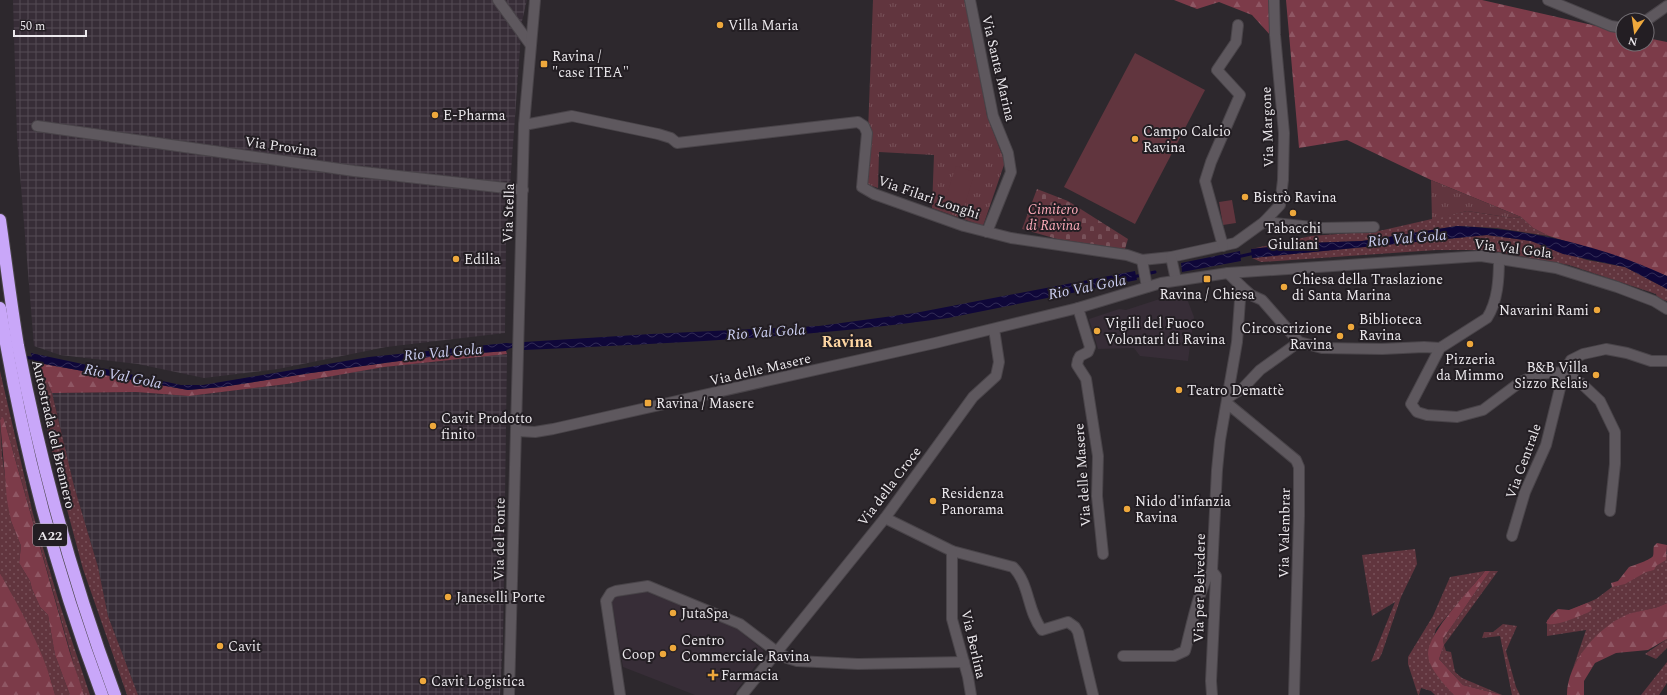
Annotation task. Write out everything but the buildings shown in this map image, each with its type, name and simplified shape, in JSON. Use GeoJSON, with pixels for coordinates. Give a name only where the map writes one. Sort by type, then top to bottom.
{"type":"FeatureCollection","features":[{"type":"Feature","properties":{"kind":"highway","name":"Autostrada del Brennero"},"geometry":{"type":"LineString","coordinates":[[0,220],[18,345],[38,440],[73,572],[115,695]]}},
{"type":"Feature","properties":{"kind":"highway","name":"Autostrada del Brennero"},"geometry":{"type":"LineString","coordinates":[[0,308],[22,422],[47,525],[67,597],[102,695]]}},
{"type":"Feature","properties":{"kind":"street"},"geometry":{"type":"LineString","coordinates":[[498,0],[530,44]]}},
{"type":"Feature","properties":{"kind":"street","name":"Via Stella"},"geometry":{"type":"LineString","coordinates":[[517,431],[517,346],[524,125],[535,0]]}},
{"type":"Feature","properties":{"kind":"street","name":"Via Santa Marina"},"geometry":{"type":"LineString","coordinates":[[970,0],[993,116],[1008,153],[1011,172],[987,232]]}},
{"type":"Feature","properties":{"kind":"street","name":"Via Margone"},"geometry":{"type":"LineString","coordinates":[[1245,237],[1264,222],[1280,205],[1283,180],[1284,133],[1275,35],[1274,0]]}},
{"type":"Feature","properties":{"kind":"street"},"geometry":{"type":"LineString","coordinates":[[1548,0],[1615,27]]}},
{"type":"Feature","properties":{"kind":"street"},"geometry":{"type":"LineString","coordinates":[[1655,14],[1667,6]]}},
{"type":"Feature","properties":{"kind":"street"},"geometry":{"type":"LineString","coordinates":[[1223,246],[1205,181],[1211,162],[1240,95],[1217,70],[1236,42],[1238,25]]}},
{"type":"Feature","properties":{"kind":"street","name":"Via Filari Longhi"},"geometry":{"type":"LineString","coordinates":[[524,125],[572,116],[658,134],[671,138],[678,143],[858,122],[864,126],[867,133],[862,187],[874,194],[964,226],[1033,242],[1127,255],[1144,274],[1173,269],[1245,237]]}},
{"type":"Feature","properties":{"kind":"street","name":"Via Provina"},"geometry":{"type":"LineString","coordinates":[[37,126],[354,171],[523,190]]}},
{"type":"Feature","properties":{"kind":"street"},"geometry":{"type":"LineString","coordinates":[[1264,222],[1321,228],[1374,228]]}},
{"type":"Feature","properties":{"kind":"street","name":"Via Val Gola"},"geometry":{"type":"LineString","coordinates":[[1228,273],[1481,256],[1556,268],[1585,276],[1654,301],[1667,309]]}},
{"type":"Feature","properties":{"kind":"street"},"geometry":{"type":"LineString","coordinates":[[1499,258],[1499,281],[1491,312],[1487,318],[1440,348],[1411,404],[1417,412],[1427,415],[1457,417],[1483,410],[1519,383],[1538,374],[1564,372],[1582,384],[1600,401],[1615,432],[1615,464],[1610,511]]}},
{"type":"Feature","properties":{"kind":"street","name":"Via delle Masere"},"geometry":{"type":"LineString","coordinates":[[517,431],[535,432],[721,392],[1078,308],[1144,274],[1173,269],[1228,273]]}},
{"type":"Feature","properties":{"kind":"street"},"geometry":{"type":"LineString","coordinates":[[1228,273],[1252,295],[1262,300],[1299,342],[1322,348],[1440,348]]}},
{"type":"Feature","properties":{"kind":"street","name":"Via per Belvedere"},"geometry":{"type":"LineString","coordinates":[[1212,695],[1211,675],[1216,576],[1212,571],[1217,470],[1220,440],[1237,342],[1241,286]]}},
{"type":"Feature","properties":{"kind":"street","name":"Via delle Masere"},"geometry":{"type":"LineString","coordinates":[[1078,308],[1090,347],[1088,352],[1080,356],[1078,365],[1086,379],[1098,456],[1097,496],[1102,554]]}},
{"type":"Feature","properties":{"kind":"street","name":"Via della Croce"},"geometry":{"type":"LineString","coordinates":[[742,695],[885,518],[973,397],[996,376],[999,362],[994,328]]}},
{"type":"Feature","properties":{"kind":"street"},"geometry":{"type":"LineString","coordinates":[[1228,400],[1243,388],[1260,370],[1299,342]]}},
{"type":"Feature","properties":{"kind":"street","name":"Via Centrale"},"geometry":{"type":"LineString","coordinates":[[1512,536],[1525,492],[1546,445],[1564,372],[1571,360],[1582,354],[1606,349],[1627,353],[1651,361],[1667,361]]}},
{"type":"Feature","properties":{"kind":"street","name":"Via Valembrar"},"geometry":{"type":"LineString","coordinates":[[1228,400],[1296,460],[1299,467],[1294,695]]}},
{"type":"Feature","properties":{"kind":"street","name":"Via del Ponte"},"geometry":{"type":"LineString","coordinates":[[509,695],[517,431]]}},
{"type":"Feature","properties":{"kind":"street"},"geometry":{"type":"LineString","coordinates":[[885,518],[952,551],[1013,567],[1020,574],[1035,621],[1042,630],[1068,622],[1075,627],[1078,632],[1093,695]]}},
{"type":"Feature","properties":{"kind":"street","name":"Via Berlina"},"geometry":{"type":"LineString","coordinates":[[952,551],[951,614],[971,695]]}},
{"type":"Feature","properties":{"kind":"street"},"geometry":{"type":"LineString","coordinates":[[1123,656],[1174,656],[1185,651],[1203,586],[1208,575],[1212,571]]}},
{"type":"Feature","properties":{"kind":"street"},"geometry":{"type":"LineString","coordinates":[[620,695],[606,605],[608,596],[616,592],[648,586],[740,624],[777,652],[797,661],[858,664],[964,662]]}},
{"type":"Feature","properties":{"kind":"shaded area"},"geometry":{"type":"Polygon","coordinates":[[[13,0],[527,0],[522,21],[506,240],[505,333],[386,347],[278,369],[204,378],[138,364],[60,355],[34,346],[17,137],[13,0]]]}},
{"type":"Feature","properties":{"kind":"shaded area"},"geometry":{"type":"Polygon","coordinates":[[[1184,291],[1194,317],[1188,361],[1140,356],[1134,348],[1098,349],[1089,319],[1119,309],[1126,310],[1184,291]]]}},
{"type":"Feature","properties":{"kind":"shaded area"},"geometry":{"type":"Polygon","coordinates":[[[507,354],[503,643],[500,695],[138,695],[108,616],[98,567],[74,486],[52,393],[136,392],[189,396],[287,384],[383,367],[507,354]]]}},
{"type":"Feature","properties":{"kind":"shaded area"},"geometry":{"type":"Polygon","coordinates":[[[647,592],[737,629],[763,650],[763,656],[733,695],[695,695],[623,667],[612,602],[616,597],[647,592]]]}},
{"type":"Feature","properties":{"kind":"green space"},"geometry":{"type":"Polygon","coordinates":[[[873,0],[966,0],[987,116],[1005,162],[983,226],[932,208],[934,155],[879,152],[878,188],[866,184],[873,0]]]}},
{"type":"Feature","properties":{"kind":"green space"},"geometry":{"type":"Polygon","coordinates":[[[1174,0],[1272,0],[1271,36],[1252,15],[1219,2],[1197,9],[1174,0]]]}},
{"type":"Feature","properties":{"kind":"green space"},"geometry":{"type":"Polygon","coordinates":[[[1286,0],[1482,0],[1615,30],[1615,52],[1655,52],[1655,40],[1667,42],[1667,276],[1601,252],[1549,236],[1533,228],[1521,217],[1431,180],[1347,140],[1299,148],[1286,0]]]}},
{"type":"Feature","properties":{"kind":"green space","name":"Campo Calcio Ravina"},"geometry":{"type":"Polygon","coordinates":[[[1135,53],[1205,90],[1135,224],[1064,187],[1135,53]]]}},
{"type":"Feature","properties":{"kind":"green space"},"geometry":{"type":"Polygon","coordinates":[[[956,166],[975,172],[963,210],[944,204],[956,166]]]}},
{"type":"Feature","properties":{"kind":"green space"},"geometry":{"type":"Polygon","coordinates":[[[1431,180],[1521,217],[1513,218],[1467,211],[1432,220],[1431,180]]]}},
{"type":"Feature","properties":{"kind":"green space","name":"Cimitero di Ravina"},"geometry":{"type":"Polygon","coordinates":[[[1037,189],[1068,201],[1128,239],[1125,249],[1057,239],[1022,229],[1037,189]]]}},
{"type":"Feature","properties":{"kind":"green space"},"geometry":{"type":"Polygon","coordinates":[[[1232,200],[1236,223],[1223,225],[1219,202],[1232,200]]]}},
{"type":"Feature","properties":{"kind":"green space"},"geometry":{"type":"Polygon","coordinates":[[[1467,211],[1513,218],[1521,217],[1533,228],[1549,236],[1497,228],[1457,226],[1362,241],[1308,243],[1251,249],[1311,236],[1379,231],[1467,211]]]}},
{"type":"Feature","properties":{"kind":"green space"},"geometry":{"type":"Polygon","coordinates":[[[1487,235],[1531,241],[1587,260],[1625,267],[1667,289],[1667,301],[1657,298],[1656,294],[1569,265],[1488,250],[1436,250],[1261,262],[1252,258],[1487,235]]]}},
{"type":"Feature","properties":{"kind":"green space"},"geometry":{"type":"Polygon","coordinates":[[[506,351],[507,354],[384,367],[287,384],[189,396],[136,392],[52,393],[48,383],[36,376],[33,362],[188,390],[222,387],[429,357],[506,351]]]}},
{"type":"Feature","properties":{"kind":"green space"},"geometry":{"type":"Polygon","coordinates":[[[0,371],[33,514],[59,602],[90,695],[84,695],[78,679],[3,416],[0,420],[0,371]]]}},
{"type":"Feature","properties":{"kind":"green space"},"geometry":{"type":"Polygon","coordinates":[[[36,376],[48,383],[52,393],[74,486],[98,567],[108,616],[138,695],[127,695],[83,569],[54,461],[36,376]]]}},
{"type":"Feature","properties":{"kind":"green space"},"geometry":{"type":"Polygon","coordinates":[[[3,416],[70,653],[84,695],[70,695],[55,655],[48,615],[40,607],[30,581],[19,563],[21,546],[11,521],[7,500],[0,420],[3,416]]]}},
{"type":"Feature","properties":{"kind":"green space"},"geometry":{"type":"Polygon","coordinates":[[[0,420],[2,455],[11,521],[21,546],[19,563],[30,581],[40,607],[48,615],[55,655],[70,695],[55,695],[50,677],[34,640],[0,573],[0,420]]]}},
{"type":"Feature","properties":{"kind":"green space"},"geometry":{"type":"Polygon","coordinates":[[[1657,543],[1667,545],[1666,560],[1656,566],[1654,570],[1646,572],[1625,584],[1612,587],[1611,583],[1618,581],[1629,567],[1652,557],[1654,546],[1657,543]]]}},
{"type":"Feature","properties":{"kind":"green space"},"geometry":{"type":"Polygon","coordinates":[[[1415,549],[1417,564],[1401,597],[1382,653],[1379,659],[1371,662],[1395,602],[1372,616],[1362,555],[1415,549]]]}},
{"type":"Feature","properties":{"kind":"green space"},"geometry":{"type":"Polygon","coordinates":[[[1667,554],[1667,603],[1636,612],[1617,620],[1594,639],[1581,655],[1572,671],[1586,630],[1547,636],[1547,620],[1596,599],[1612,587],[1632,578],[1667,554]]]}},
{"type":"Feature","properties":{"kind":"green space"},"geometry":{"type":"Polygon","coordinates":[[[1485,571],[1436,629],[1428,656],[1434,669],[1454,695],[1435,695],[1431,691],[1421,688],[1418,695],[1408,664],[1408,657],[1433,616],[1450,577],[1485,571]]]}},
{"type":"Feature","properties":{"kind":"green space"},"geometry":{"type":"Polygon","coordinates":[[[1485,571],[1490,571],[1443,639],[1444,645],[1439,659],[1463,685],[1502,695],[1454,695],[1431,665],[1428,654],[1430,645],[1442,623],[1485,571]]]}},
{"type":"Feature","properties":{"kind":"green space"},"geometry":{"type":"Polygon","coordinates":[[[1490,571],[1498,571],[1444,645],[1443,639],[1490,571]]]}},
{"type":"Feature","properties":{"kind":"green space"},"geometry":{"type":"Polygon","coordinates":[[[0,573],[39,648],[51,679],[55,695],[0,695],[0,573]]]}},
{"type":"Feature","properties":{"kind":"green space"},"geometry":{"type":"Polygon","coordinates":[[[1587,603],[1592,609],[1589,612],[1561,623],[1546,623],[1551,615],[1558,609],[1569,610],[1587,603]]]}},
{"type":"Feature","properties":{"kind":"green space"},"geometry":{"type":"Polygon","coordinates":[[[1667,603],[1667,639],[1648,650],[1616,653],[1595,663],[1584,681],[1584,695],[1567,695],[1568,683],[1578,659],[1605,628],[1626,615],[1667,603]]]}},
{"type":"Feature","properties":{"kind":"green space"},"geometry":{"type":"Polygon","coordinates":[[[1503,624],[1517,626],[1506,651],[1516,687],[1520,695],[1512,695],[1500,636],[1482,638],[1484,632],[1493,632],[1503,624]]]}},
{"type":"Feature","properties":{"kind":"green space"},"geometry":{"type":"Polygon","coordinates":[[[1667,639],[1667,648],[1656,659],[1645,654],[1667,639]]]}},
{"type":"Feature","properties":{"kind":"green space"},"geometry":{"type":"Polygon","coordinates":[[[1444,645],[1446,651],[1451,652],[1455,672],[1462,678],[1502,695],[1463,685],[1439,659],[1444,645]]]}},
{"type":"Feature","properties":{"kind":"green space"},"geometry":{"type":"Polygon","coordinates":[[[1667,662],[1667,683],[1659,695],[1641,695],[1667,662]]]}},
{"type":"Feature","properties":{"kind":"water"},"geometry":{"type":"Polygon","coordinates":[[[1457,226],[1538,235],[1591,247],[1642,265],[1667,276],[1667,289],[1625,267],[1563,254],[1531,241],[1487,235],[1252,258],[1251,249],[1308,243],[1362,241],[1457,226]]]}},
{"type":"Feature","properties":{"kind":"water"},"geometry":{"type":"Polygon","coordinates":[[[1240,251],[1241,261],[1182,272],[1181,263],[1240,251]]]}},
{"type":"Feature","properties":{"kind":"water"},"geometry":{"type":"Polygon","coordinates":[[[1135,271],[1137,280],[948,318],[895,325],[736,339],[524,350],[515,348],[506,351],[429,357],[222,387],[188,390],[33,362],[31,353],[181,385],[203,385],[369,357],[506,343],[522,344],[524,342],[651,334],[819,326],[915,313],[1135,271]]]}},
{"type":"Feature","properties":{"kind":"waterway","name":"Rio Val Gola"},"geometry":{"type":"LineString","coordinates":[[1237,257],[1255,253]]}},
{"type":"Feature","properties":{"kind":"waterway","name":"Rio Val Gola"},"geometry":{"type":"LineString","coordinates":[[1133,277],[1155,272]]}},
{"type":"Feature","properties":{"kind":"waterway","name":"Rio Val Gola"},"geometry":{"type":"LineString","coordinates":[[24,357],[36,359]]}},
{"type":"Feature","properties":{"kind":"place","name":"Villa Maria"},"geometry":{"type":"Point","coordinates":[720,25]}},
{"type":"Feature","properties":{"kind":"place","name":"Ravina / \"case ITEA\""},"geometry":{"type":"Point","coordinates":[544,64]}},
{"type":"Feature","properties":{"kind":"place","name":"E-Pharma"},"geometry":{"type":"Point","coordinates":[435,115]}},
{"type":"Feature","properties":{"kind":"place","name":"Campo Calcio Ravina"},"geometry":{"type":"Point","coordinates":[1135,139]}},
{"type":"Feature","properties":{"kind":"place","name":"Bistrò Ravina"},"geometry":{"type":"Point","coordinates":[1245,197]}},
{"type":"Feature","properties":{"kind":"place","name":"Tabacchi Giuliani"},"geometry":{"type":"Point","coordinates":[1293,213]}},
{"type":"Feature","properties":{"kind":"place","name":"Edilia"},"geometry":{"type":"Point","coordinates":[456,259]}},
{"type":"Feature","properties":{"kind":"place","name":"Ravina / Chiesa"},"geometry":{"type":"Point","coordinates":[1207,279]}},
{"type":"Feature","properties":{"kind":"place","name":"Chiesa della Traslazione di Santa Marina"},"geometry":{"type":"Point","coordinates":[1284,287]}},
{"type":"Feature","properties":{"kind":"place","name":"Navarini Rami"},"geometry":{"type":"Point","coordinates":[1597,310]}},
{"type":"Feature","properties":{"kind":"place","name":"Biblioteca Ravina"},"geometry":{"type":"Point","coordinates":[1351,327]}},
{"type":"Feature","properties":{"kind":"place","name":"Vigili del Fuoco Volontari di Ravina"},"geometry":{"type":"Point","coordinates":[1097,331]}},
{"type":"Feature","properties":{"kind":"place","name":"Circoscrizione Ravina"},"geometry":{"type":"Point","coordinates":[1340,336]}},
{"type":"Feature","properties":{"kind":"place","name":"Pizzeria da Mimmo"},"geometry":{"type":"Point","coordinates":[1470,344]}},
{"type":"Feature","properties":{"kind":"place","name":"B&B Villa Sizzo Relais"},"geometry":{"type":"Point","coordinates":[1596,375]}},
{"type":"Feature","properties":{"kind":"place","name":"Teatro Demattè"},"geometry":{"type":"Point","coordinates":[1179,390]}},
{"type":"Feature","properties":{"kind":"place","name":"Ravina / Masere"},"geometry":{"type":"Point","coordinates":[648,403]}},
{"type":"Feature","properties":{"kind":"place","name":"Cavit Prodotto finito"},"geometry":{"type":"Point","coordinates":[433,426]}},
{"type":"Feature","properties":{"kind":"place","name":"Residenza Panorama"},"geometry":{"type":"Point","coordinates":[933,501]}},
{"type":"Feature","properties":{"kind":"place","name":"Nido d'infanzia Ravina"},"geometry":{"type":"Point","coordinates":[1127,509]}},
{"type":"Feature","properties":{"kind":"place","name":"Janeselli Porte"},"geometry":{"type":"Point","coordinates":[448,597]}},
{"type":"Feature","properties":{"kind":"place","name":"JutaSpa"},"geometry":{"type":"Point","coordinates":[673,613]}},
{"type":"Feature","properties":{"kind":"place","name":"Cavit"},"geometry":{"type":"Point","coordinates":[220,646]}},
{"type":"Feature","properties":{"kind":"place","name":"Centro Commerciale Ravina"},"geometry":{"type":"Point","coordinates":[673,648]}},
{"type":"Feature","properties":{"kind":"place","name":"Coop"},"geometry":{"type":"Point","coordinates":[663,654]}},
{"type":"Feature","properties":{"kind":"place","name":"Farmacia"},"geometry":{"type":"Point","coordinates":[713,675]}},
{"type":"Feature","properties":{"kind":"place","name":"Cavit Logistica"},"geometry":{"type":"Point","coordinates":[423,681]}},
{"type":"Feature","properties":{"kind":"district","name":"Ravina"},"geometry":{"type":"Point","coordinates":[847,341]}}]}
